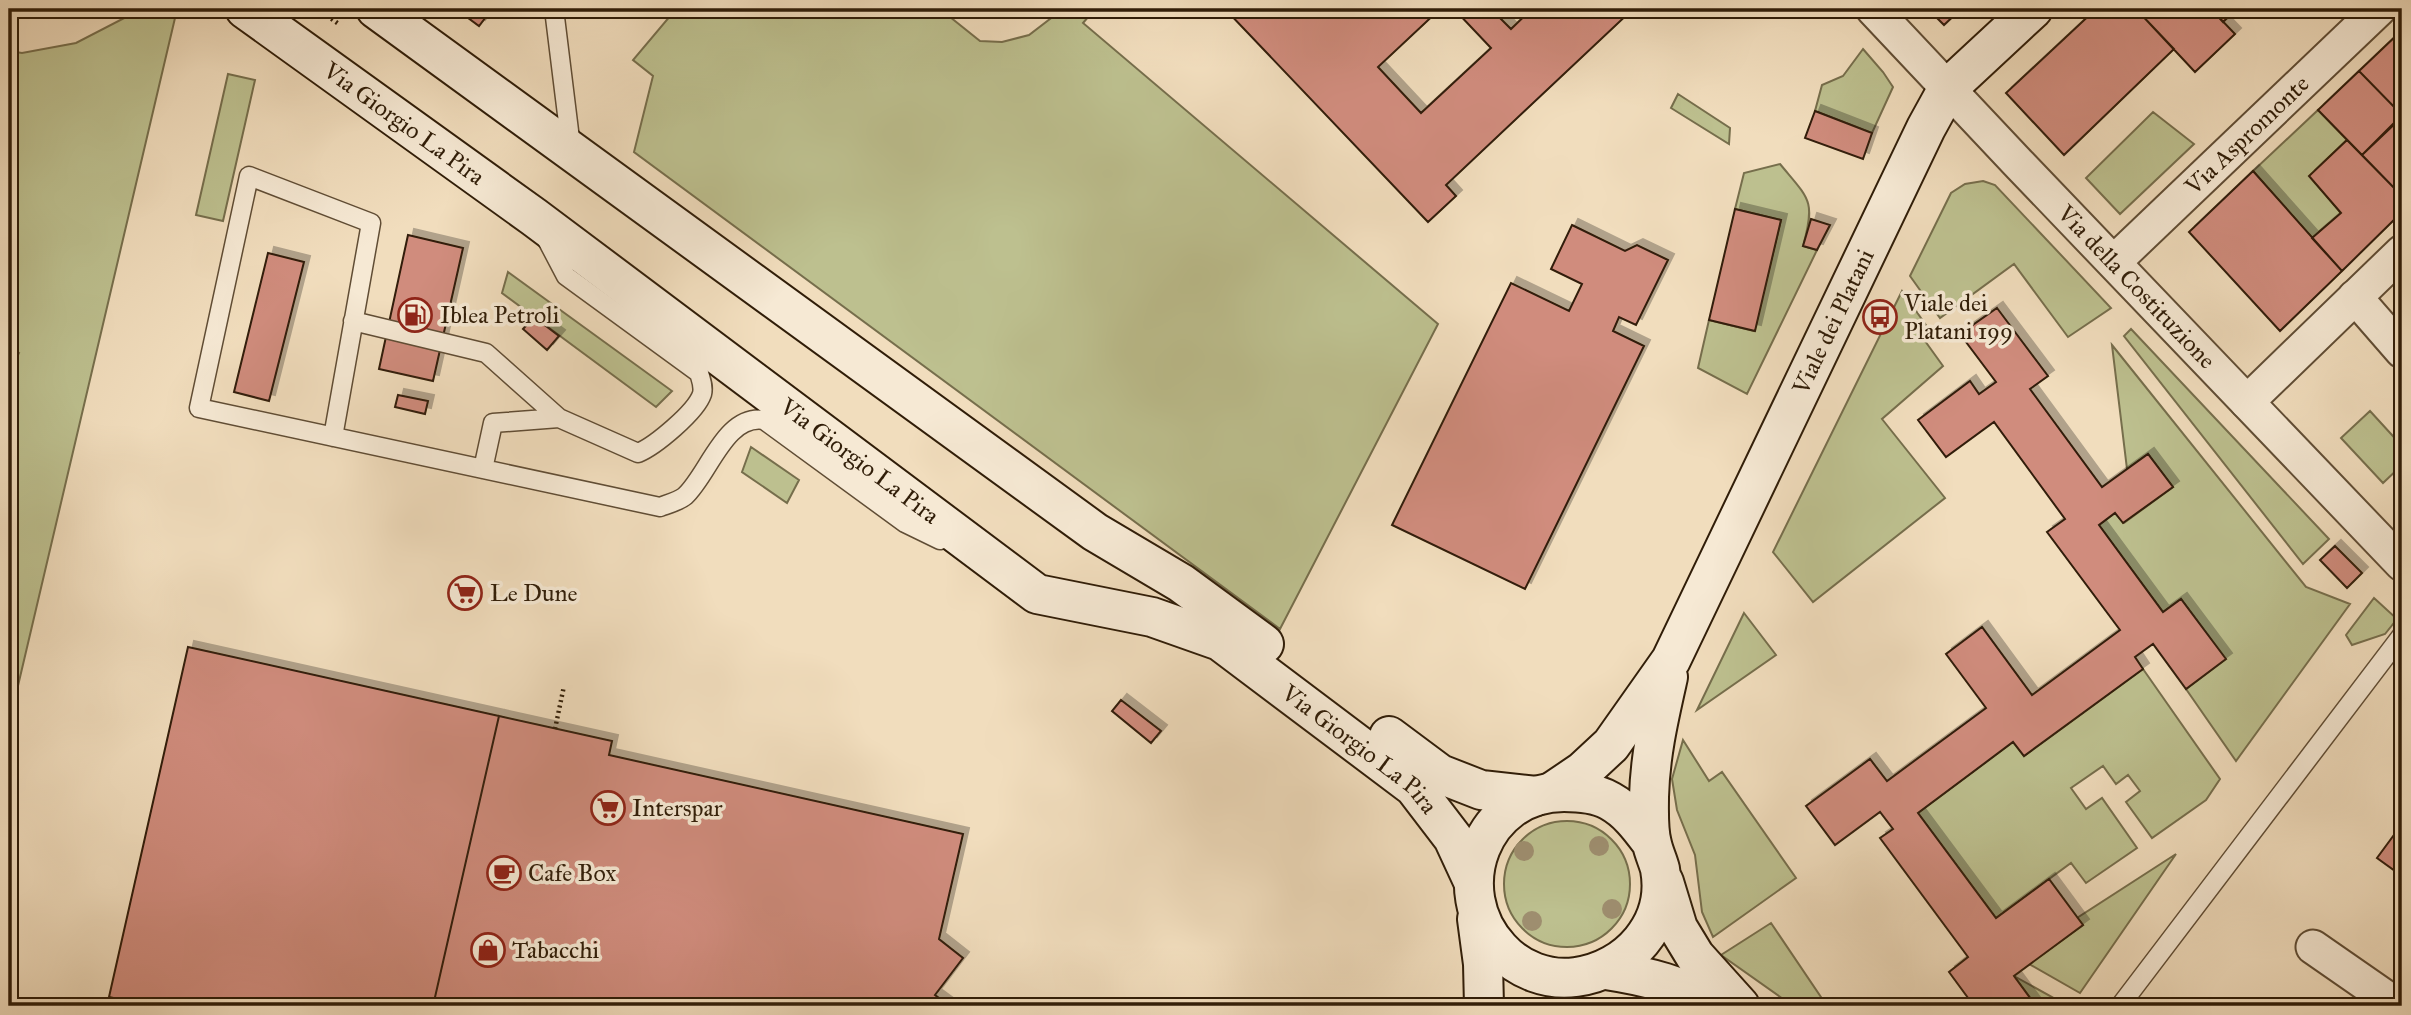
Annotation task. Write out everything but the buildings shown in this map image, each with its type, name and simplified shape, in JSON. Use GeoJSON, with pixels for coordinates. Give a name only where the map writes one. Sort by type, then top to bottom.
{"type":"FeatureCollection","features":[{"type":"Feature","properties":{"kind":"main road","name":"Via Giorgio La Pira"},"geometry":{"type":"LineString","coordinates":[[245,9],[534,217],[1037,594],[1152,617],[1220,641],[1414,787],[1453,838],[1474,894]]}},
{"type":"Feature","properties":{"kind":"main road","name":"Via Giorgio La Pira"},"geometry":{"type":"LineString","coordinates":[[376,9],[1095,532],[1181,583],[1440,774],[1481,790],[1544,794]]}},
{"type":"Feature","properties":{"kind":"main road","name":"Viale dei Platani"},"geometry":{"type":"LineString","coordinates":[[1671,660],[1926,128],[1948,88],[2033,9]]}},
{"type":"Feature","properties":{"kind":"main road"},"geometry":{"type":"LineString","coordinates":[[1484,1006],[1483,964],[1474,894],[1478,852],[1492,828],[1511,808],[1544,794],[1583,771],[1611,745],[1671,660]]}},
{"type":"Feature","properties":{"kind":"main road"},"geometry":{"type":"LineString","coordinates":[[1548,1006],[1571,988],[1627,957],[1643,940],[1655,918],[1661,894],[1649,800],[1651,754],[1671,660]]}},
{"type":"Feature","properties":{"kind":"main road"},"geometry":{"type":"LineString","coordinates":[[1544,794],[1581,792],[1609,800],[1633,818],[1656,856],[1678,928],[1695,956],[1740,1006]]}},
{"type":"Feature","properties":{"kind":"main road"},"geometry":{"type":"LineString","coordinates":[[1474,894],[1489,937],[1509,959],[1536,974],[1565,979],[1600,972],[1645,976],[1684,988],[1720,1006]]}},
{"type":"Feature","properties":{"kind":"street","name":"Via della Costituzione"},"geometry":{"type":"LineString","coordinates":[[1873,9],[2402,564]]}},
{"type":"Feature","properties":{"kind":"street","name":"Via Aspromonte"},"geometry":{"type":"LineString","coordinates":[[2114,262],[2379,9]]}},
{"type":"Feature","properties":{"kind":"street"},"geometry":{"type":"LineString","coordinates":[[2247,402],[2402,252]]}},
{"type":"Feature","properties":{"kind":"street"},"geometry":{"type":"LineString","coordinates":[[2355,297],[2402,351]]}},
{"type":"Feature","properties":{"kind":"street"},"geometry":{"type":"LineString","coordinates":[[2313,947],[2398,1006]]}},
{"type":"Feature","properties":{"kind":"lane"},"geometry":{"type":"LineString","coordinates":[[554,9],[572,150]]}},
{"type":"Feature","properties":{"kind":"lane"},"geometry":{"type":"LineString","coordinates":[[332,437],[371,223],[249,176],[199,408],[332,437],[660,507],[684,497],[729,434],[754,418],[764,420],[905,523],[1009,575]]}},
{"type":"Feature","properties":{"kind":"lane"},"geometry":{"type":"LineString","coordinates":[[353,321],[486,353],[559,418],[638,453],[650,448],[694,408],[701,396],[703,385],[699,373],[566,276],[534,217]]}},
{"type":"Feature","properties":{"kind":"lane"},"geometry":{"type":"LineString","coordinates":[[483,469],[492,423],[559,418]]}},
{"type":"Feature","properties":{"kind":"lane"},"geometry":{"type":"LineString","coordinates":[[2120,1006],[2402,635]]}},
{"type":"Feature","properties":{"kind":"path"},"geometry":{"type":"LineString","coordinates":[[555,729],[564,686]]}},
{"type":"Feature","properties":{"kind":"green space"},"geometry":{"type":"Polygon","coordinates":[[[676,9],[940,9],[980,41],[1002,42],[1029,35],[1063,9],[1095,9],[1083,23],[1438,324],[1280,629],[634,152],[653,76],[633,60],[676,9]]]}},
{"type":"Feature","properties":{"kind":"green space"},"geometry":{"type":"Polygon","coordinates":[[[155,14],[175,18],[9,724],[9,373],[19,353],[9,347],[9,51],[22,53],[76,43],[130,15],[155,14]]]}},
{"type":"Feature","properties":{"kind":"green space"},"geometry":{"type":"Polygon","coordinates":[[[1863,49],[1893,87],[1872,133],[1815,111],[1822,85],[1843,76],[1863,49]]]}},
{"type":"Feature","properties":{"kind":"green space"},"geometry":{"type":"Polygon","coordinates":[[[228,74],[255,80],[223,221],[196,215],[228,74]]]}},
{"type":"Feature","properties":{"kind":"green space"},"geometry":{"type":"Polygon","coordinates":[[[1678,94],[1730,128],[1729,144],[1671,108],[1678,94]]]}},
{"type":"Feature","properties":{"kind":"green space"},"geometry":{"type":"Polygon","coordinates":[[[2318,110],[2347,140],[2310,176],[2341,213],[2312,238],[2253,171],[2318,110]]]}},
{"type":"Feature","properties":{"kind":"green space"},"geometry":{"type":"Polygon","coordinates":[[[2153,112],[2194,144],[2120,214],[2086,178],[2153,112]]]}},
{"type":"Feature","properties":{"kind":"green space"},"geometry":{"type":"Polygon","coordinates":[[[1780,164],[1798,185],[1807,201],[1809,219],[1803,246],[1817,250],[1747,394],[1698,368],[1709,320],[1754,331],[1781,220],[1735,209],[1744,173],[1780,164]]]}},
{"type":"Feature","properties":{"kind":"green space"},"geometry":{"type":"Polygon","coordinates":[[[1983,181],[1995,185],[2111,308],[2068,337],[2014,264],[1940,318],[1910,276],[1951,193],[1965,184],[1983,181]]]}},
{"type":"Feature","properties":{"kind":"green space"},"geometry":{"type":"Polygon","coordinates":[[[508,272],[672,391],[656,407],[502,293],[508,272]]]}},
{"type":"Feature","properties":{"kind":"green space"},"geometry":{"type":"Polygon","coordinates":[[[1902,291],[1928,328],[1920,334],[1943,366],[1882,419],[1945,498],[1813,602],[1773,552],[1902,291]]]}},
{"type":"Feature","properties":{"kind":"green space"},"geometry":{"type":"Polygon","coordinates":[[[2131,329],[2329,539],[2303,564],[2124,336],[2131,329]]]}},
{"type":"Feature","properties":{"kind":"green space"},"geometry":{"type":"Polygon","coordinates":[[[2112,345],[2306,587],[2350,604],[2236,761],[2186,689],[2225,659],[2181,599],[2163,612],[2099,525],[2115,513],[2124,523],[2173,487],[2148,454],[2127,469],[2112,345]]]}},
{"type":"Feature","properties":{"kind":"green space"},"geometry":{"type":"Polygon","coordinates":[[[2370,411],[2402,446],[2402,465],[2383,483],[2341,438],[2370,411]]]}},
{"type":"Feature","properties":{"kind":"green space"},"geometry":{"type":"Polygon","coordinates":[[[751,447],[799,480],[787,503],[742,472],[751,447]]]}},
{"type":"Feature","properties":{"kind":"green space"},"geometry":{"type":"Polygon","coordinates":[[[2374,598],[2397,619],[2385,634],[2352,645],[2346,635],[2374,598]]]}},
{"type":"Feature","properties":{"kind":"green space"},"geometry":{"type":"Polygon","coordinates":[[[1744,613],[1776,655],[1697,710],[1744,613]]]}},
{"type":"Feature","properties":{"kind":"green space"},"geometry":{"type":"Polygon","coordinates":[[[2143,669],[2220,779],[2206,800],[2152,838],[2126,802],[2140,791],[2128,775],[2116,784],[2103,766],[2071,788],[2086,809],[2102,798],[2137,848],[2086,883],[2071,863],[1996,918],[1918,813],[2013,742],[2024,756],[2143,669]]]}},
{"type":"Feature","properties":{"kind":"green space"},"geometry":{"type":"Polygon","coordinates":[[[1683,740],[1709,781],[1722,772],[1796,878],[1713,937],[1702,912],[1695,855],[1677,810],[1672,779],[1683,740]]]}},
{"type":"Feature","properties":{"kind":"green space"},"geometry":{"type":"Polygon","coordinates":[[[1567,821],[1591,825],[1612,839],[1626,860],[1630,884],[1626,908],[1612,929],[1591,943],[1567,947],[1543,943],[1522,929],[1508,908],[1504,884],[1508,860],[1522,839],[1543,825],[1567,821]]]}},
{"type":"Feature","properties":{"kind":"green space"},"geometry":{"type":"Polygon","coordinates":[[[2176,854],[2080,993],[2029,964],[2083,925],[2077,918],[2176,854]]]}},
{"type":"Feature","properties":{"kind":"green space"},"geometry":{"type":"Polygon","coordinates":[[[1771,923],[1827,1006],[1793,1006],[1721,955],[1771,923]]]}},
{"type":"Feature","properties":{"kind":"green space"},"geometry":{"type":"Polygon","coordinates":[[[2014,976],[2068,1006],[2036,1006],[2014,976]]]}},
{"type":"Feature","properties":{"kind":"place","name":"Iblea Petroli"},"geometry":{"type":"Point","coordinates":[415,315]}},
{"type":"Feature","properties":{"kind":"place","name":"Viale dei Platani 199"},"geometry":{"type":"Point","coordinates":[1880,317]}},
{"type":"Feature","properties":{"kind":"place","name":"Le Dune"},"geometry":{"type":"Point","coordinates":[465,593]}},
{"type":"Feature","properties":{"kind":"place","name":"Interspar"},"geometry":{"type":"Point","coordinates":[608,808]}},
{"type":"Feature","properties":{"kind":"place","name":"Cafe Box"},"geometry":{"type":"Point","coordinates":[504,873]}},
{"type":"Feature","properties":{"kind":"place","name":"Tabacchi"},"geometry":{"type":"Point","coordinates":[488,950]}}]}
